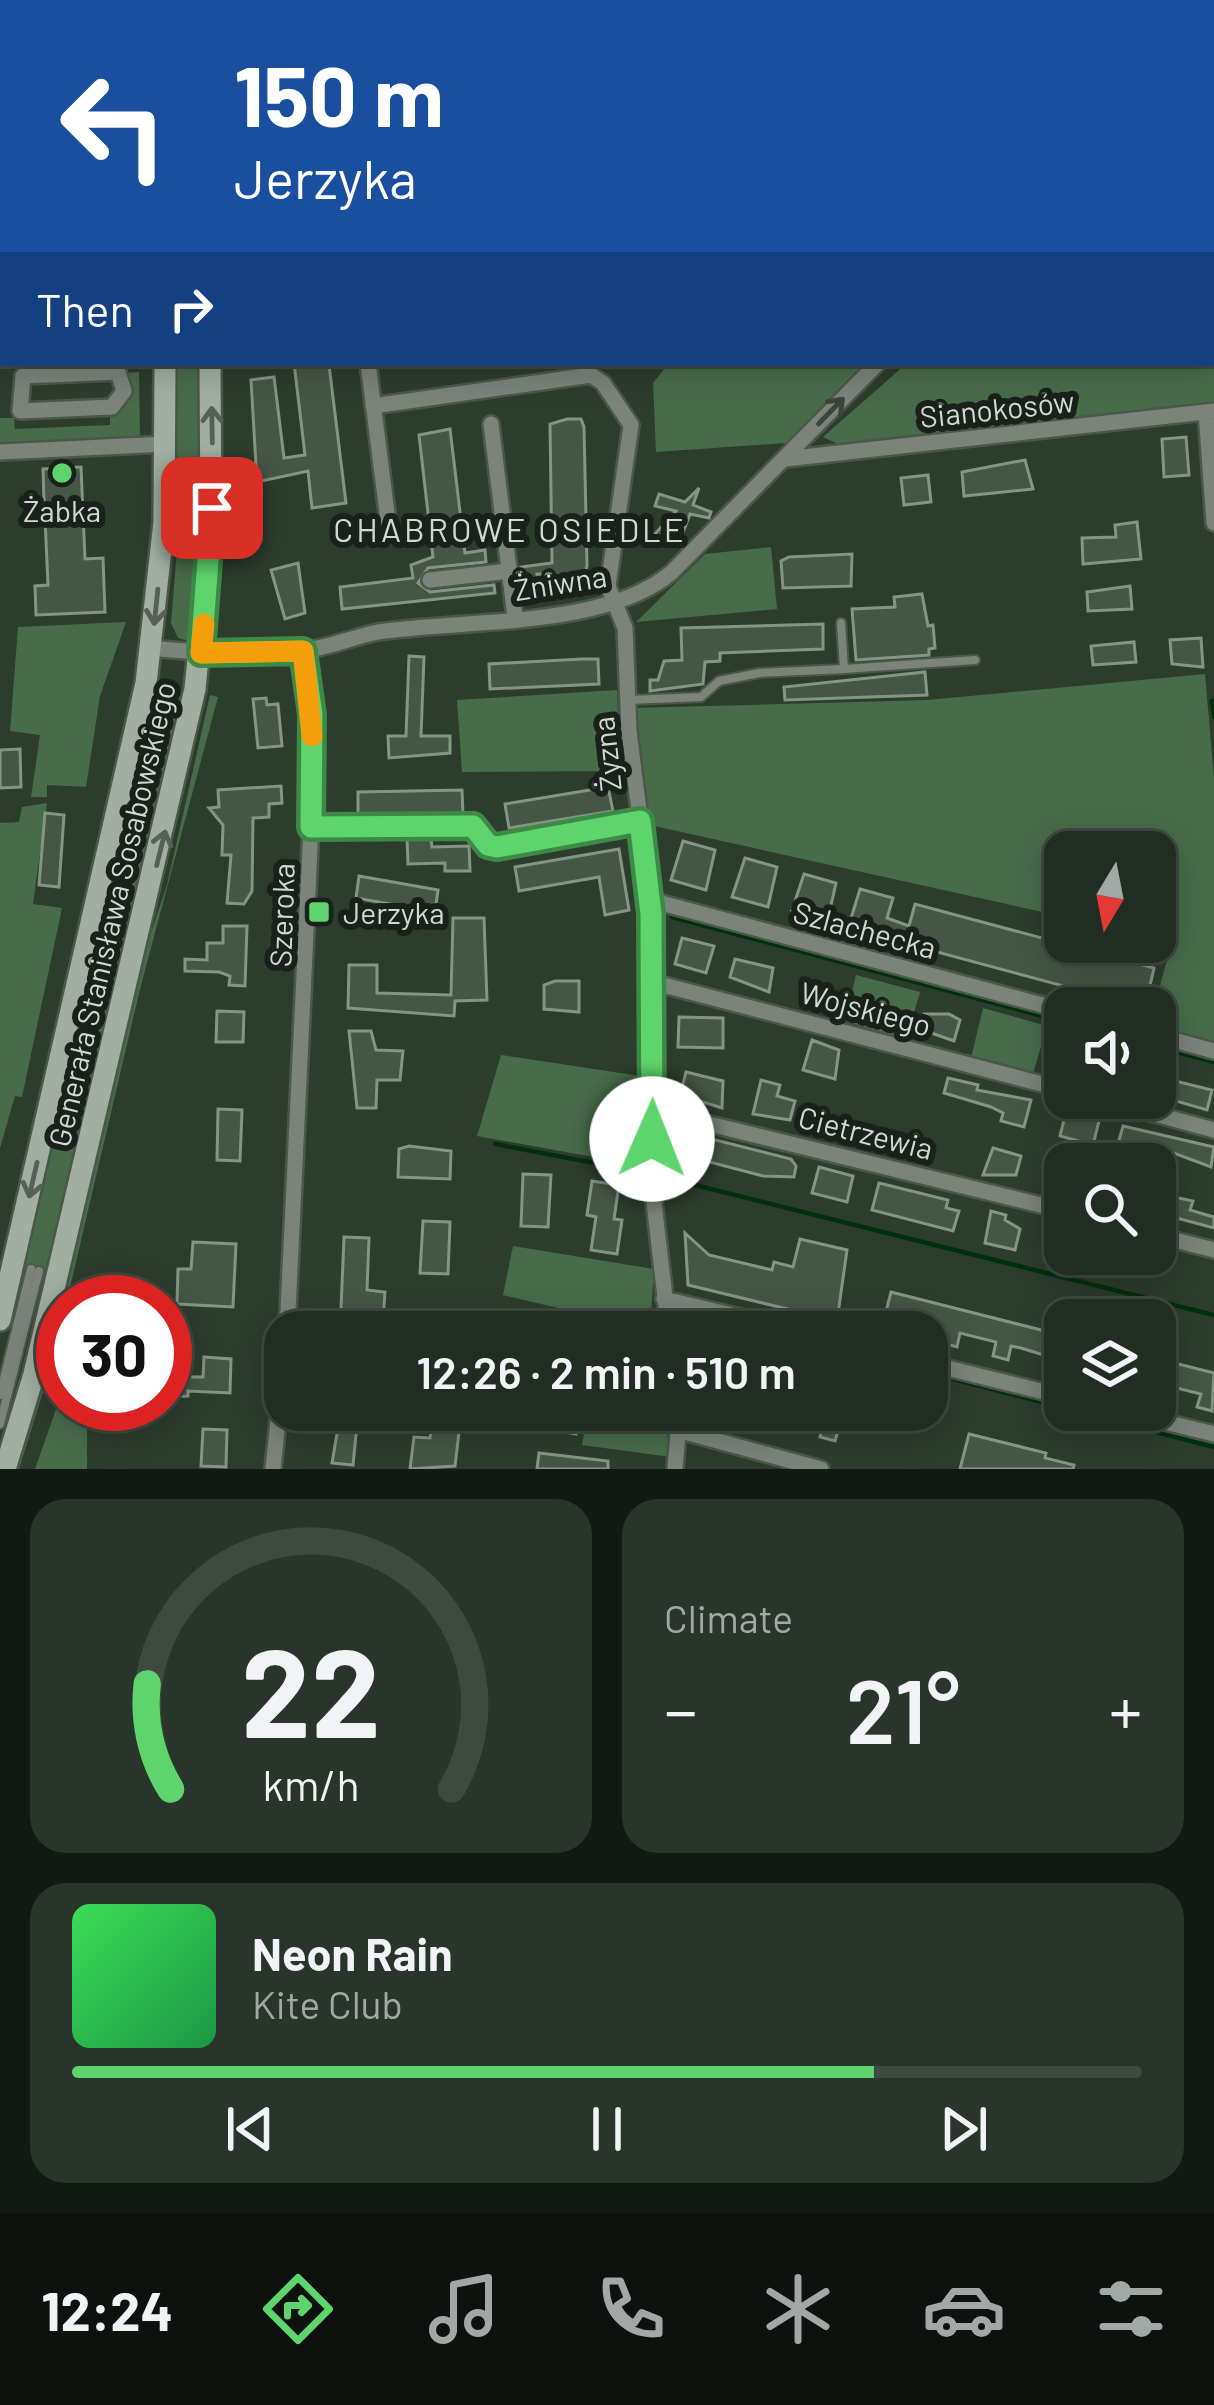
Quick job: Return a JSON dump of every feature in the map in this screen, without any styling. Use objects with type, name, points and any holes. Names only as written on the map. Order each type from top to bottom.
[{"type":"main road","name":"Generała Stanisława Sosabowskiego","points":[[5,1469],[36,1266],[151,648],[166,444],[165,366]]},
{"type":"main road","name":"Generała Stanisława Sosabowskiego","points":[[0,1320],[36,1266],[181,765],[201,653],[212,529],[211,366]]},
{"type":"street","points":[[368,366],[388,521]]},
{"type":"street","name":"Żniwna","points":[[303,651],[377,632],[615,602],[671,573],[875,366]]},
{"type":"street","points":[[117,368],[124,394],[112,406],[20,411],[23,376],[117,368]]},
{"type":"street","name":"Żyzna","points":[[373,406],[583,375],[597,378],[632,434],[608,579],[626,628],[627,700],[650,900],[653,1202],[666,1311]]},
{"type":"street","points":[[1210,411],[1214,523]]},
{"type":"street","name":"Sianokosów","points":[[785,458],[1210,411]]},
{"type":"street","points":[[491,424],[515,617]]},
{"type":"street","points":[[0,452],[166,444]]},
{"type":"street","points":[[430,580],[509,571]]},
{"type":"street","points":[[151,648],[201,653],[303,651]]},
{"type":"street","name":"Szeroka","points":[[288,1311],[311,827],[312,715],[303,651]]},
{"type":"street","points":[[311,827],[473,826],[488,845],[497,847],[640,821]]},
{"type":"street","name":"Szlachecka","points":[[650,900],[1044,1005]]},
{"type":"street","name":"Wojskiego","points":[[652,982],[1044,1085]]},
{"type":"street","points":[[1176,1041],[1214,1051]]},
{"type":"street","name":"Cietrzewia","points":[[652,1110],[1044,1206]]},
{"type":"street","points":[[1173,1119],[1214,1130]]},
{"type":"street","points":[[1176,1240],[1214,1250]]},
{"type":"street","points":[[664,1300],[712,1311]]},
{"type":"street","points":[[948,1368],[1044,1392]]},
{"type":"street","points":[[1176,1425],[1214,1434]]},
{"type":"street","points":[[273,1469],[277,1431]]},
{"type":"street","points":[[675,1469],[681,1431],[820,1469]]},
{"type":"lane","points":[[841,623],[844,669]]},
{"type":"lane","points":[[627,700],[701,697],[719,681],[746,675],[975,660]]},
{"type":"lane","points":[[16,1350],[36,1266]]},
{"type":"lane","points":[[0,1424],[36,1266]]},
{"type":"lane","points":[[0,1395],[36,1266]]},
{"type":"green space","points":[[173,366],[203,366],[202,554],[193,642],[178,638],[171,623],[180,512]]},
{"type":"green space","points":[[667,366],[862,366],[786,443],[656,452],[653,383]]},
{"type":"green space","points":[[904,366],[1214,366],[1214,405],[842,446],[823,437]]},
{"type":"green space","points":[[139,372],[140,439],[0,445],[0,418],[14,418],[15,429],[110,425],[110,413],[131,398],[126,373]]},
{"type":"green space","points":[[771,547],[777,609],[636,622],[705,554]]},
{"type":"green space","points":[[126,622],[100,696],[86,787],[47,785],[47,797],[31,797],[40,735],[10,731],[18,627]]},
{"type":"green space","points":[[1205,674],[1214,778],[1214,1043],[1176,1033],[1176,987],[1160,987],[1166,963],[1176,963],[1176,831],[1044,831],[1044,912],[645,824],[634,708],[927,700]]},
{"type":"green space","points":[[617,690],[620,771],[462,772],[457,700]]},
{"type":"green space","points":[[210,695],[218,697],[140,989],[73,1275],[61,1275],[139,968],[167,885]]},
{"type":"green space","points":[[187,696],[51,1270],[42,1275],[42,1271],[29,1268],[24,1278],[21,1264],[151,697]]},
{"type":"green space","points":[[47,803],[33,904],[62,908],[22,1097],[15,1096],[0,1148],[0,823],[19,822],[22,807]]},
{"type":"green space","points":[[856,975],[920,992],[906,1040],[845,1021]]},
{"type":"green space","points":[[983,1008],[1044,1025],[1033,1074],[971,1058]]},
{"type":"green space","points":[[501,1055],[647,1077],[648,1167],[477,1136]]},
{"type":"green space","points":[[513,1246],[654,1269],[651,1311],[571,1311],[503,1295]]},
{"type":"green space","points":[[36,1371],[36,1414],[19,1469],[11,1469]]},
{"type":"green space","points":[[48,1431],[87,1431],[87,1469],[35,1469]]},
{"type":"green space","points":[[584,1431],[667,1431],[671,1457],[582,1445]]},
{"type":"building","points":[[294,366],[329,366],[346,503],[312,508],[308,471],[257,482],[251,380],[274,377],[284,458],[305,455]]},
{"type":"building","points":[[581,419],[584,427],[587,566],[584,575],[537,574],[538,583],[523,585],[521,567],[552,563],[550,424]]},
{"type":"building","points":[[450,429],[465,553],[485,550],[486,562],[428,568],[418,583],[430,592],[494,585],[495,593],[342,609],[340,587],[413,578],[411,565],[433,557],[419,435]]},
{"type":"building","points":[[1186,437],[1189,475],[1164,477],[1162,439]]},
{"type":"building","points":[[1025,460],[1033,489],[964,496],[962,472]]},
{"type":"building","points":[[81,467],[85,559],[103,558],[105,612],[36,615],[35,586],[48,585],[45,519],[39,520],[38,502],[44,502],[43,469]]},
{"type":"building","points":[[928,475],[931,502],[904,505],[901,478]]},
{"type":"building","points":[[699,488],[693,505],[711,512],[709,518],[690,514],[684,530],[670,544],[662,543],[654,535],[676,511],[655,506],[659,494],[685,502]]},
{"type":"building","points":[[1137,522],[1141,559],[1083,564],[1082,538],[1116,537],[1115,525]]},
{"type":"building","points":[[852,554],[851,586],[783,588],[781,561],[789,557]]},
{"type":"building","points":[[298,563],[305,613],[285,619],[271,570]]},
{"type":"building","points":[[1130,586],[1132,609],[1088,611],[1087,592]]},
{"type":"building","points":[[922,594],[928,626],[933,625],[935,648],[929,649],[929,655],[856,660],[852,609],[895,607],[894,597]]},
{"type":"building","points":[[823,624],[823,649],[720,653],[720,661],[705,662],[703,684],[650,691],[650,680],[658,680],[664,661],[682,660],[681,628]]},
{"type":"building","points":[[1201,638],[1203,667],[1172,664],[1170,640]]},
{"type":"building","points":[[1134,642],[1136,662],[1093,665],[1091,646]]},
{"type":"building","points":[[409,656],[424,657],[421,736],[450,736],[450,753],[389,758],[388,736],[406,736]]},
{"type":"building","points":[[598,659],[599,684],[490,689],[489,664]]},
{"type":"building","points":[[925,672],[927,695],[785,700],[784,687]]},
{"type":"building","points":[[266,698],[267,705],[278,704],[282,746],[258,748],[253,699]]},
{"type":"building","points":[[20,749],[21,787],[0,788],[0,750]]},
{"type":"building","points":[[281,786],[282,803],[269,804],[269,817],[253,818],[252,891],[244,904],[227,903],[231,855],[222,855],[223,825],[209,808],[219,807],[218,790]]},
{"type":"building","points":[[608,787],[613,811],[509,828],[505,804]]},
{"type":"building","points":[[462,790],[463,814],[358,815],[358,792]]},
{"type":"building","points":[[45,813],[64,815],[59,887],[39,885]]},
{"type":"building","points":[[407,839],[431,839],[432,847],[469,846],[470,871],[445,871],[445,863],[408,864]]},
{"type":"building","points":[[683,841],[715,850],[706,890],[671,880]]},
{"type":"building","points":[[619,849],[629,910],[605,915],[599,877],[519,891],[515,867]]},
{"type":"building","points":[[745,858],[777,867],[768,907],[732,897]]},
{"type":"building","points":[[804,874],[836,883],[827,923],[791,913]]},
{"type":"building","points":[[359,876],[438,890],[435,912],[356,898]]},
{"type":"building","points":[[860,889],[893,898],[887,918],[909,926],[915,904],[1044,939],[1044,963],[1135,963],[1154,968],[1150,987],[1067,987],[848,928]]},
{"type":"building","points":[[453,918],[484,918],[487,1000],[455,1001],[454,1016],[348,1008],[349,965],[377,965],[377,993],[451,995]]},
{"type":"building","points":[[223,926],[247,926],[245,986],[229,985],[230,976],[219,972],[185,971],[185,959],[207,960],[207,943],[223,943]]},
{"type":"building","points":[[682,938],[714,946],[706,973],[675,964]]},
{"type":"building","points":[[735,959],[773,968],[769,992],[730,977]]},
{"type":"building","points":[[579,981],[579,1012],[544,1009],[544,985]]},
{"type":"building","points":[[217,1011],[244,1012],[243,1042],[216,1042]]},
{"type":"building","points":[[924,1014],[949,1014],[960,1020],[954,1041],[920,1029]]},
{"type":"building","points":[[679,1017],[723,1018],[723,1048],[678,1047]]},
{"type":"building","points":[[349,1031],[371,1031],[376,1050],[403,1051],[400,1080],[377,1080],[376,1108],[357,1108]]},
{"type":"building","points":[[812,1040],[839,1050],[835,1079],[803,1070]]},
{"type":"building","points":[[686,1072],[723,1081],[722,1108],[680,1095]]},
{"type":"building","points":[[948,1078],[978,1085],[977,1090],[1031,1100],[1024,1127],[1001,1121],[1003,1113],[991,1107],[944,1093]]},
{"type":"building","points":[[761,1080],[780,1085],[777,1096],[795,1101],[790,1120],[753,1114]]},
{"type":"building","points":[[1176,1081],[1212,1090],[1207,1110],[1176,1101]]},
{"type":"building","points":[[218,1109],[242,1110],[240,1161],[217,1160]]},
{"type":"building","points":[[1064,1119],[1100,1119],[1094,1143],[1060,1136]]},
{"type":"building","points":[[1123,1126],[1214,1147],[1211,1167],[1176,1154],[1176,1143],[1118,1143]]},
{"type":"building","points":[[680,1131],[791,1159],[796,1166],[794,1177],[763,1176],[675,1153]]},
{"type":"building","points":[[993,1148],[1021,1156],[1016,1175],[983,1175]]},
{"type":"building","points":[[399,1149],[451,1151],[450,1179],[398,1177]]},
{"type":"building","points":[[819,1167],[853,1176],[847,1202],[812,1193]]},
{"type":"building","points":[[523,1174],[551,1175],[548,1227],[521,1226]]},
{"type":"building","points":[[592,1181],[619,1185],[614,1219],[622,1220],[617,1254],[591,1250],[596,1217],[587,1215]]},
{"type":"building","points":[[879,1183],[948,1200],[946,1208],[959,1211],[953,1231],[872,1210]]},
{"type":"building","points":[[1176,1197],[1193,1201],[1190,1210],[1214,1217],[1214,1228],[1176,1218]]},
{"type":"building","points":[[991,1211],[1006,1215],[1005,1220],[1020,1229],[1015,1250],[985,1243]]},
{"type":"building","points":[[423,1221],[450,1222],[448,1274],[420,1273]]},
{"type":"building","points":[[685,1233],[709,1255],[772,1270],[774,1262],[793,1267],[800,1239],[847,1250],[838,1311],[796,1311],[688,1285]]},
{"type":"building","points":[[344,1237],[369,1238],[367,1290],[385,1292],[384,1311],[341,1311]]},
{"type":"building","points":[[193,1242],[236,1244],[233,1307],[192,1305],[192,1275],[178,1275],[178,1269],[191,1269]]},
{"type":"building","points":[[891,1292],[1044,1331],[1044,1355],[1011,1346],[1008,1360],[993,1356],[996,1342],[960,1333],[957,1347],[948,1345],[948,1311],[886,1311]]},
{"type":"building","points":[[204,1357],[231,1359],[230,1393],[192,1391],[192,1377],[203,1377]]},
{"type":"building","points":[[1176,1363],[1214,1373],[1212,1411],[1197,1407],[1201,1394],[1176,1388]]},
{"type":"building","points":[[203,1429],[227,1430],[226,1467],[201,1466]]},
{"type":"building","points":[[337,1431],[356,1431],[353,1465],[332,1463]]},
{"type":"building","points":[[431,1431],[459,1432],[455,1466],[410,1469],[414,1437],[430,1438]]},
{"type":"building","points":[[821,1431],[838,1431],[835,1441],[820,1437]]},
{"type":"building","points":[[969,1434],[1046,1453],[1045,1458],[1074,1465],[1073,1469],[960,1469]]},
{"type":"building","points":[[539,1453],[608,1461],[608,1469],[537,1469]]},
{"type":"waterway","points":[[1212,701],[1214,717]]},
{"type":"waterway","points":[[672,917],[1044,1016]]},
{"type":"waterway","points":[[1176,1052],[1214,1062]]},
{"type":"waterway","points":[[495,1144],[641,1172]]},
{"type":"waterway","points":[[683,1182],[1214,1315]]},
{"type":"waterway","points":[[948,1378],[1044,1403]]},
{"type":"waterway","points":[[1153,1431],[1214,1447]]},
{"type":"slow traffic","points":[[204,624],[201,653],[303,651],[312,736]]},
{"type":"place","name":"Żabka","points":[[62,473]]},
{"type":"place","name":"Jerzyka","points":[[319,912]]},
{"type":"district","name":"CHABROWE OSIEDLE","points":[[510,529]]},
{"type":"route","points":[[212,508],[201,653],[303,651],[312,715],[311,827],[464,825],[478,827],[488,845],[497,847],[640,821],[651,914],[652,1139]]}]
